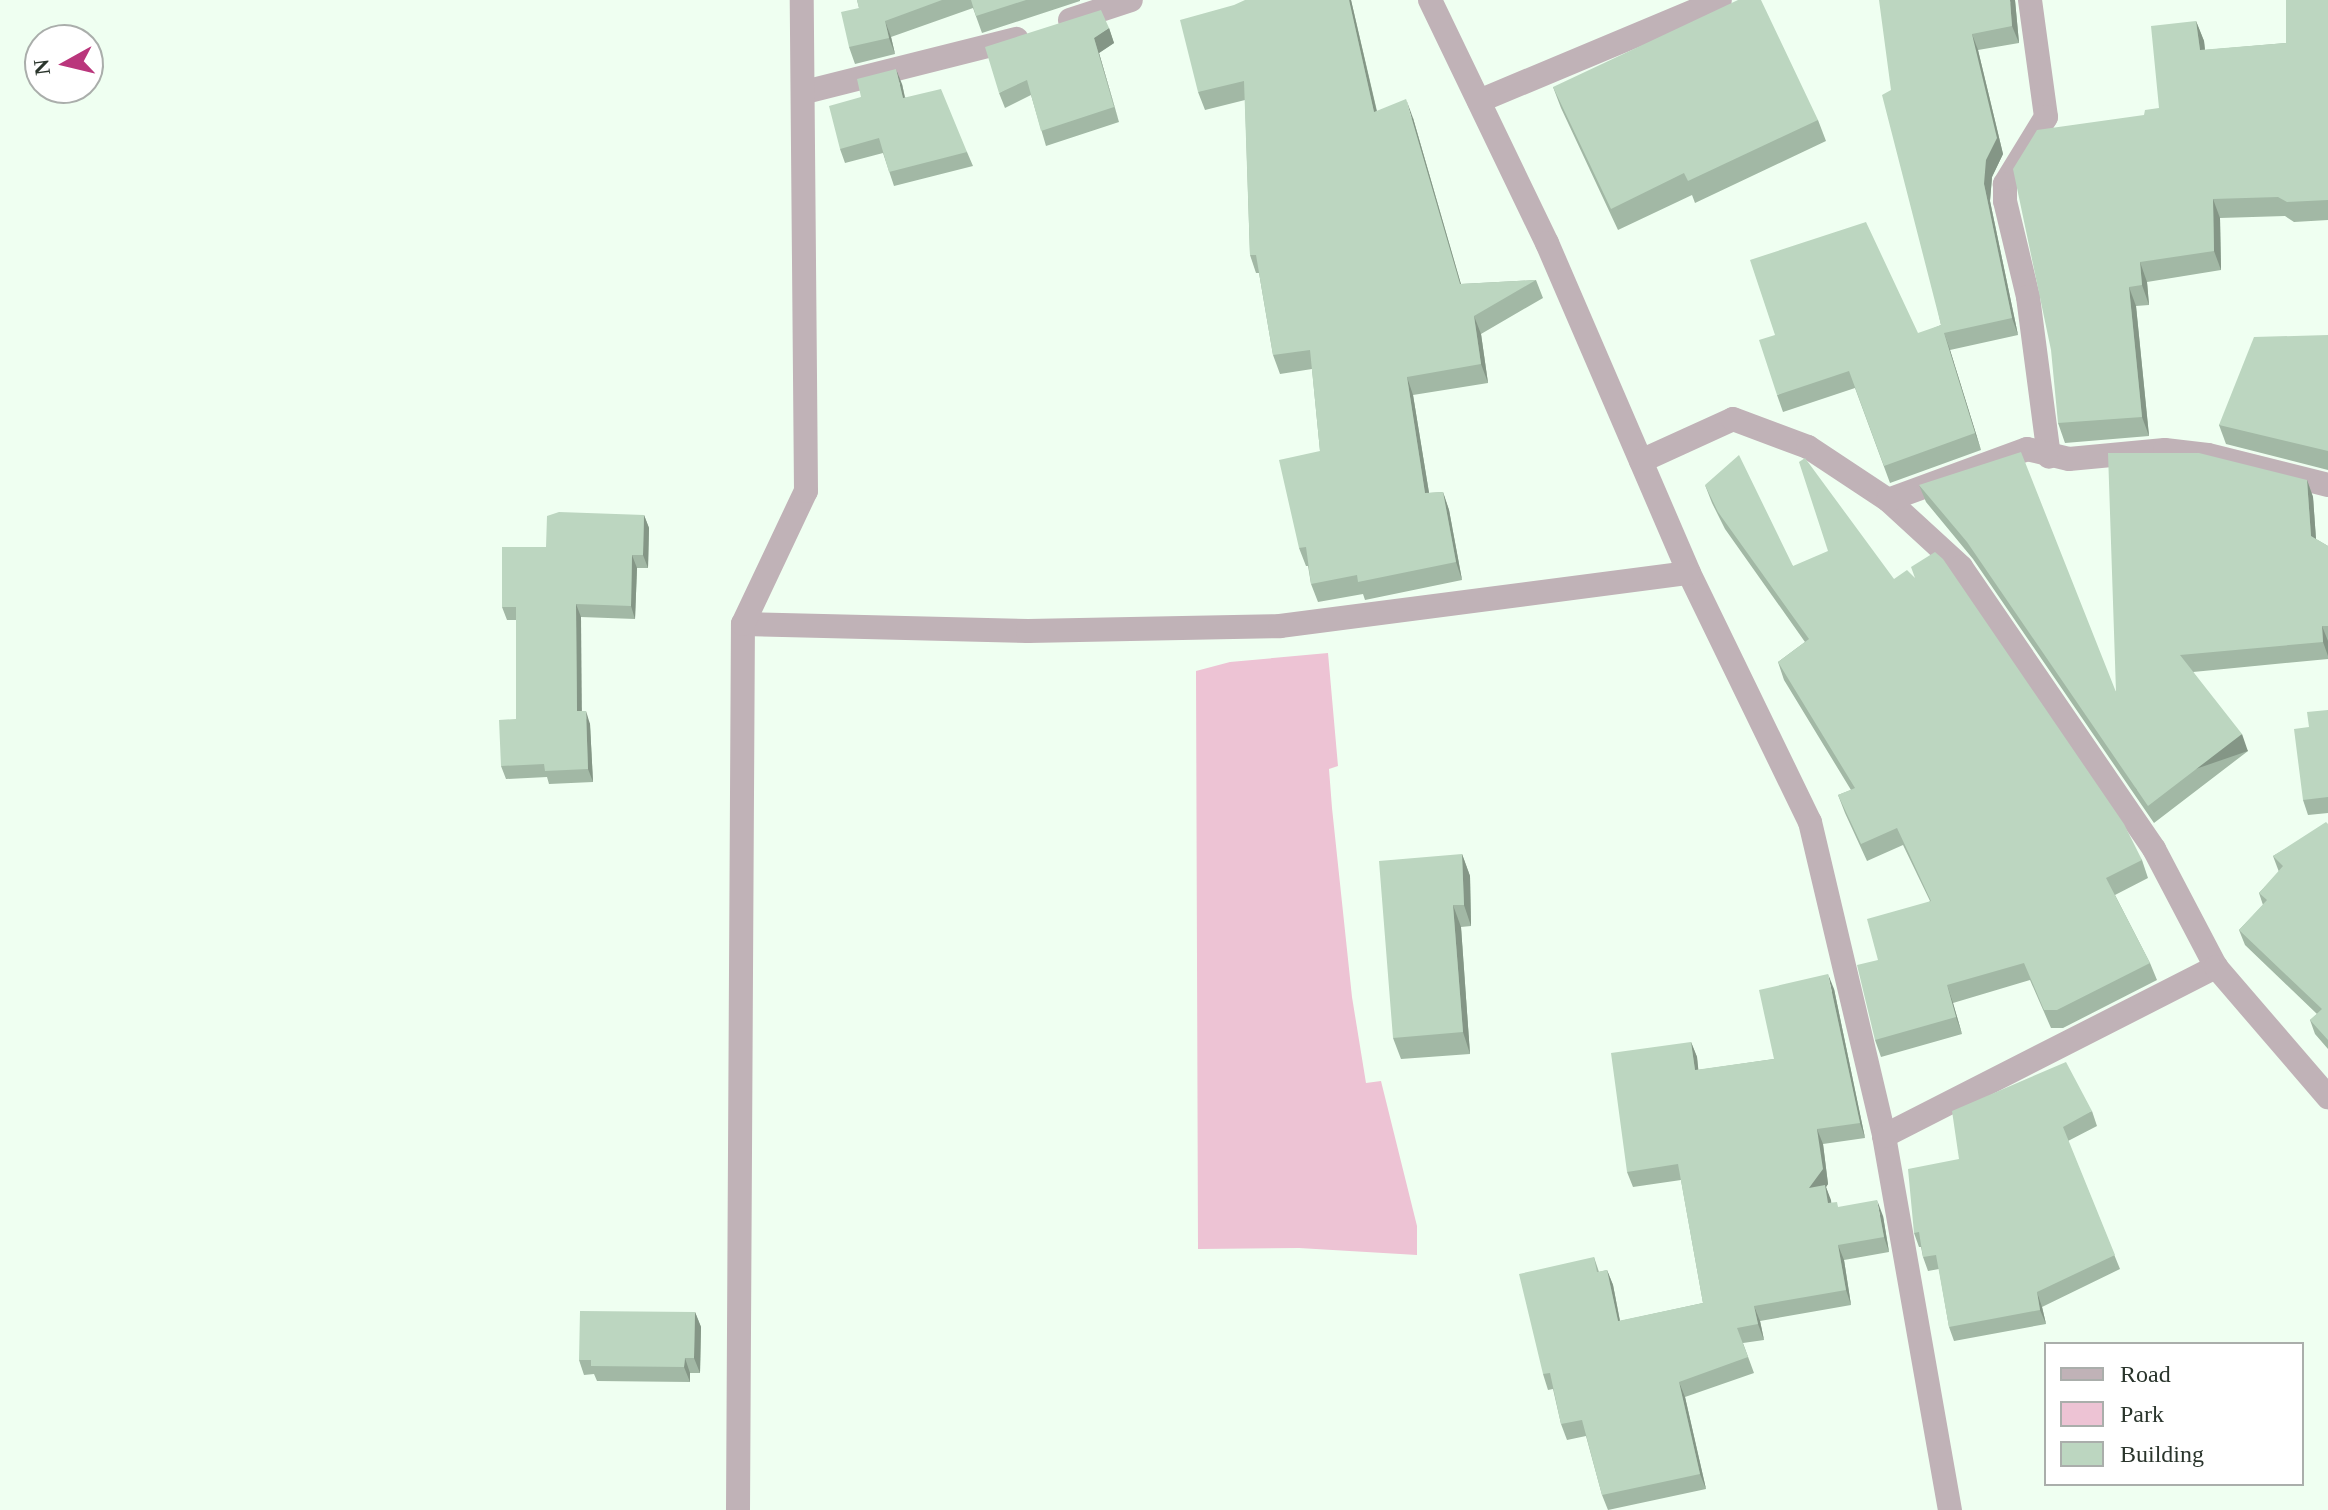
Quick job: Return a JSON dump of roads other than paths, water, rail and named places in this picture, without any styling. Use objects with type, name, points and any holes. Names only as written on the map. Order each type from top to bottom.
[{"type":"street","points":[[738,1510],[743,624],[806,491],[802,0]]},
{"type":"street","points":[[805,92],[1004,43],[1131,0]]},
{"type":"street","points":[[1430,0],[1479,101],[1689,573],[1810,822],[1884,1136],[1950,1510]]},
{"type":"street","points":[[1479,101],[1720,0]]},
{"type":"street","points":[[2030,0],[2046,117],[2005,184],[2005,201],[2028,297],[2049,457]]},
{"type":"street","points":[[1641,461],[1733,419],[1808,447],[1888,500],[1970,580],[2154,849],[2216,967],[2328,1097]]},
{"type":"street","points":[[1888,500],[2027,449],[2049,457],[2165,450],[2208,455],[2328,485]]},
{"type":"street","points":[[743,624],[1028,631],[1280,626],[1689,573]]},
{"type":"street","points":[[1884,1136],[2216,967]]}]
